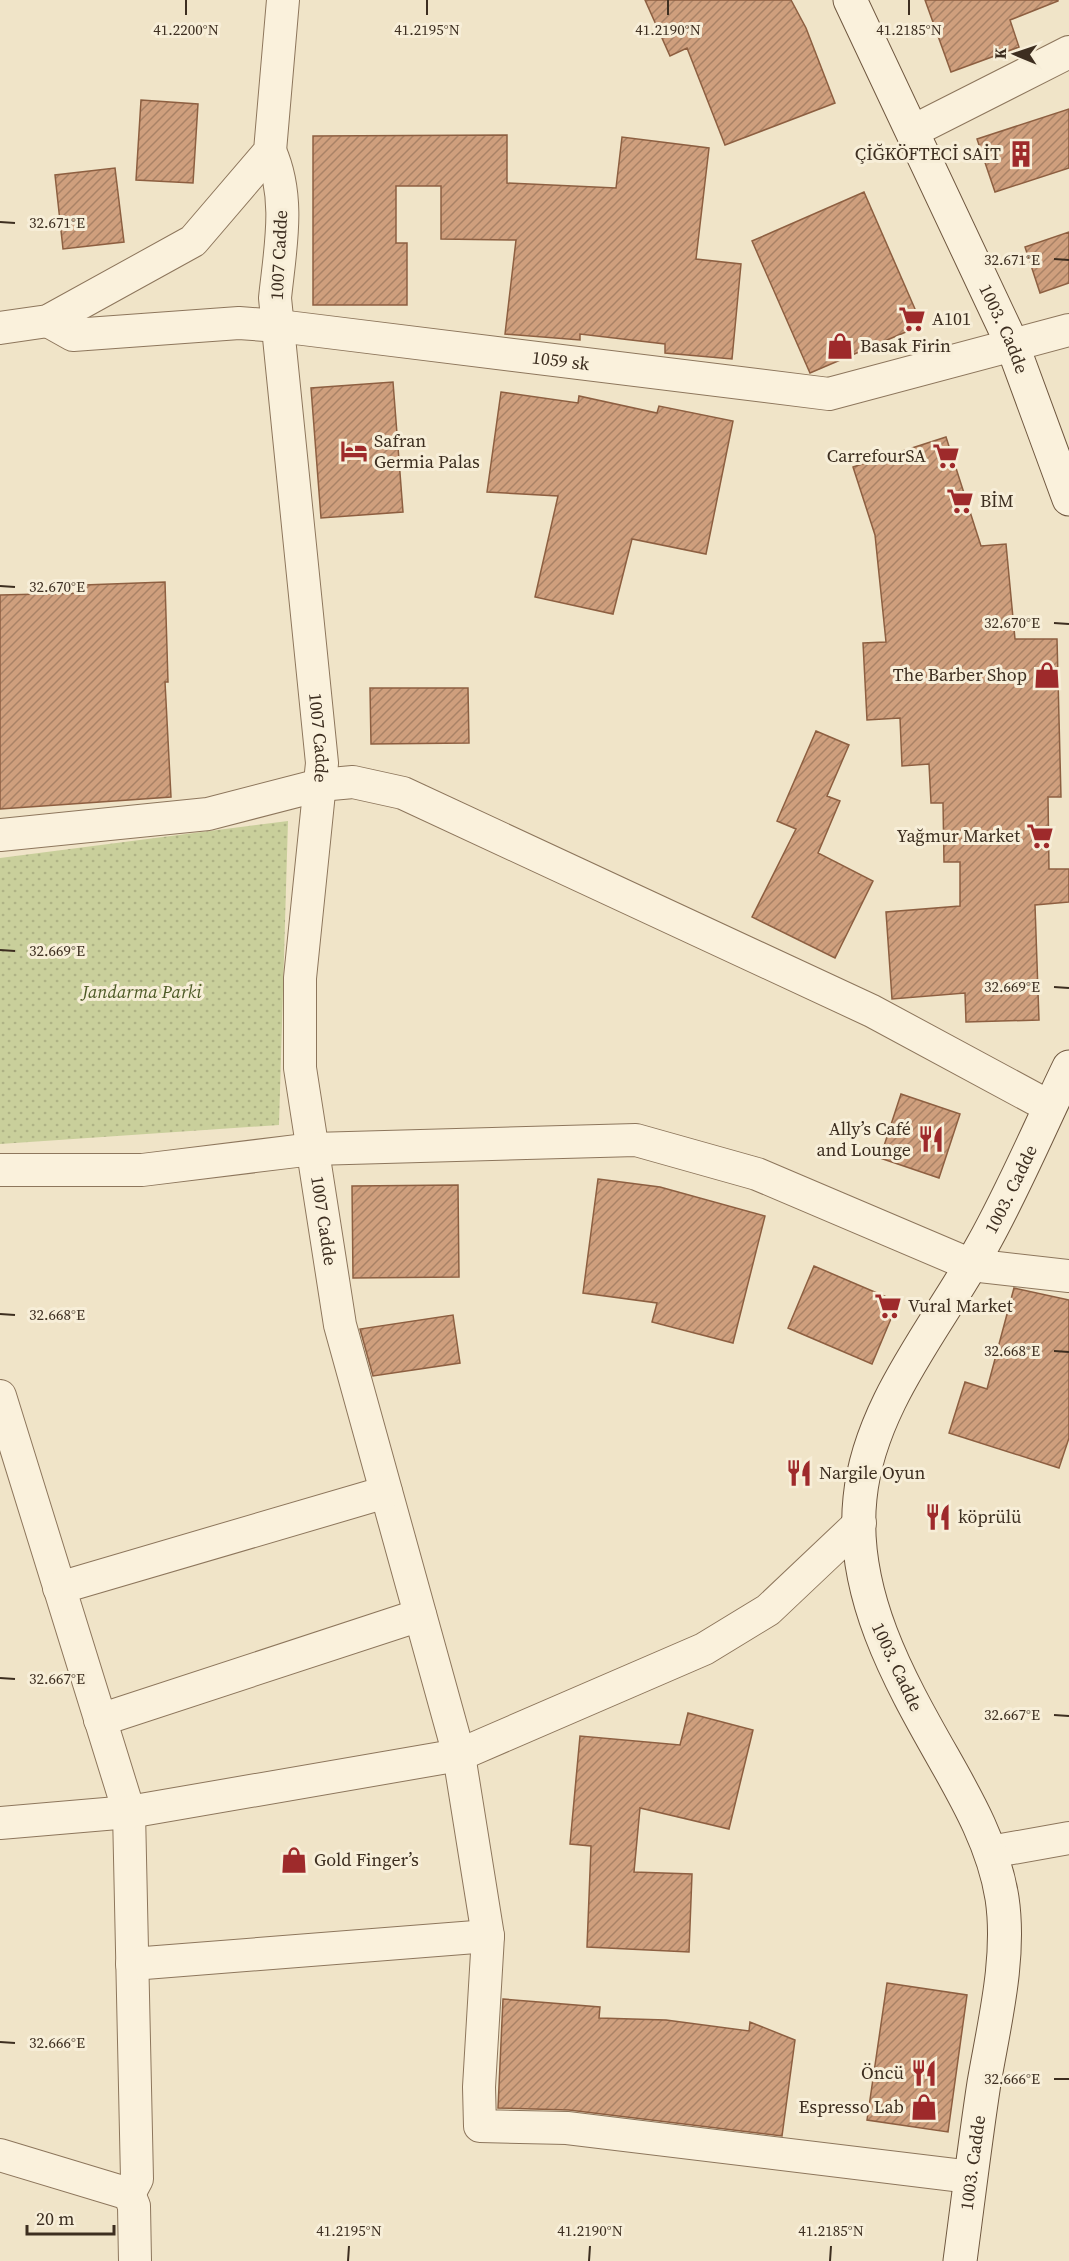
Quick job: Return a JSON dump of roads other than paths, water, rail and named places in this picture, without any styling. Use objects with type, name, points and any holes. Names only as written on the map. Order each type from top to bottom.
[{"type":"main road","name":"1003. Cadde","points":[[849,0],[1012,344],[1069,499]]},
{"type":"main road","name":"1003. Cadde","points":[[960,2261],[970,2177],[999,1996],[1004,1935],[1002,1898],[990,1852],[972,1810],[888,1654],[870,1605],[860,1545],[859,1500],[868,1452],[894,1394],[971,1265],[1069,1067]]},
{"type":"street","points":[[0,328],[48,321],[193,240],[270,152],[283,0]]},
{"type":"street","points":[[913,131],[1069,52]]},
{"type":"street","name":"1007 Cadde","points":[[270,152],[279,171],[284,224],[275,298],[322,763],[300,978],[300,1068],[340,1325],[459,1755],[488,1936],[479,2087],[480,2126],[567,2128],[970,2177]]},
{"type":"street","name":"1059 sk","points":[[48,321],[73,335],[238,323],[829,394],[1069,330]]},
{"type":"street","points":[[0,835],[208,814],[320,785],[353,782],[403,793],[872,1011],[1050,1107]]},
{"type":"street","points":[[0,1170],[141,1170],[313,1149],[636,1140],[757,1174],[971,1265],[1069,1276]]},
{"type":"street","points":[[0,1396],[129,1812],[137,2179],[129,2194]]},
{"type":"street","points":[[59,1588],[386,1492]]},
{"type":"street","points":[[0,1823],[129,1812],[459,1755],[704,1648],[768,1610],[860,1523]]},
{"type":"street","points":[[100,1720],[420,1615]]},
{"type":"street","points":[[990,1852],[1069,1838]]},
{"type":"street","points":[[132,1964],[488,1936]]},
{"type":"street","points":[[0,2156],[129,2194]]},
{"type":"street","points":[[129,2194],[134,2206],[135,2261]]},
{"type":"place","name":"ÇİĞKÖFTECİ SAİT","points":[[1021,154]]},
{"type":"place","name":"A101","points":[[912,319]]},
{"type":"place","name":"Basak Firin","points":[[840,346]]},
{"type":"place","name":"Safran Germia Palas","points":[[354,451]]},
{"type":"place","name":"CarrefourSA","points":[[946,456]]},
{"type":"place","name":"BİM","points":[[960,501]]},
{"type":"place","name":"The Barber Shop","points":[[1047,675]]},
{"type":"place","name":"Yağmur Market","points":[[1040,836]]},
{"type":"place","name":"Ally’s Café and Lounge","points":[[931,1139]]},
{"type":"place","name":"Vural Market","points":[[888,1306]]},
{"type":"place","name":"Nargile Oyun","points":[[799,1473]]},
{"type":"place","name":"köprülü","points":[[938,1517]]},
{"type":"place","name":"Gold Finger’s","points":[[294,1860]]},
{"type":"place","name":"Öncü","points":[[924,2073]]},
{"type":"place","name":"Espresso Lab","points":[[924,2107]]},
{"type":"park label","name":"Jandarma Parki","points":[[142,992]]}]
